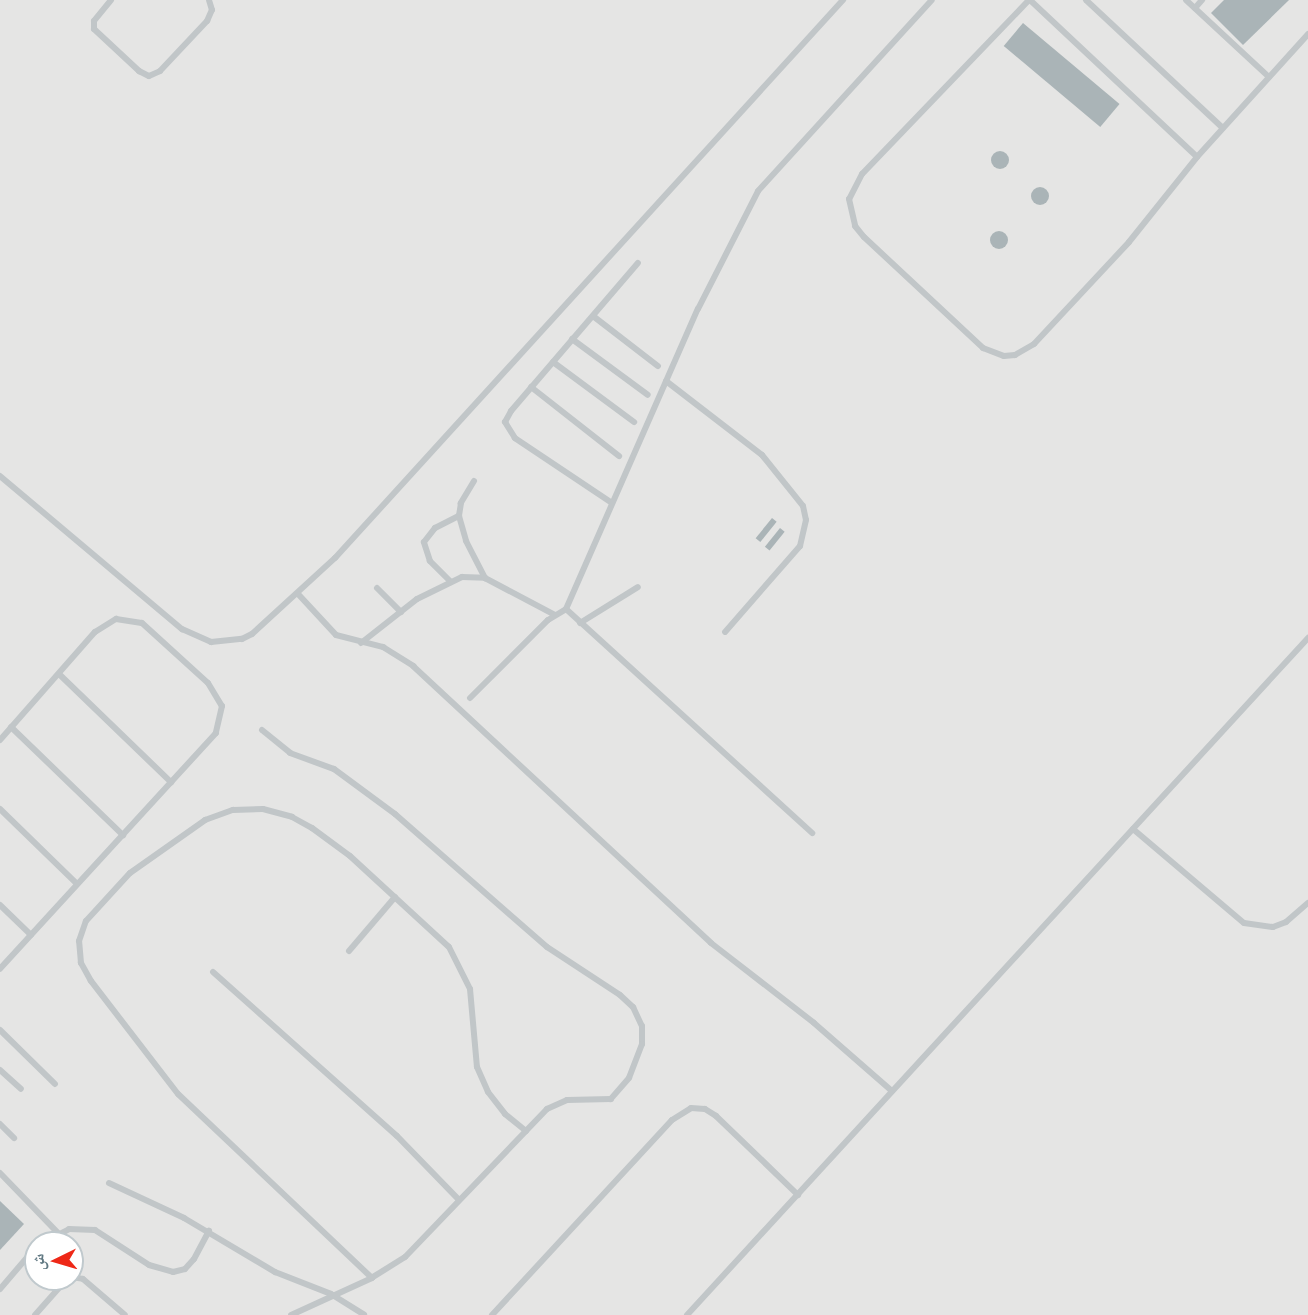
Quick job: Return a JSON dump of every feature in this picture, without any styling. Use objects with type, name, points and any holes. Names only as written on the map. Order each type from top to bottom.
[{"type":"lane","points":[[111,0],[94,21],[94,29],[139,71],[149,76],[160,71],[207,21],[212,10],[209,0]]},
{"type":"lane","points":[[0,476],[156,610],[195,637],[211,642],[242,639],[299,595],[843,0]]},
{"type":"lane","points":[[471,698],[555,615],[566,609],[666,381],[758,191],[932,0]]},
{"type":"lane","points":[[1197,157],[1029,0],[854,185],[850,213],[855,226],[880,253],[983,348],[993,354],[1015,355],[1034,344],[1121,251],[1197,157],[1308,34]]},
{"type":"lane","points":[[1086,0],[1223,128]]},
{"type":"lane","points":[[1186,0],[1269,77]]},
{"type":"lane","points":[[1195,8],[1202,0]]},
{"type":"lane","points":[[612,503],[510,434],[507,417],[638,263]]},
{"type":"lane","points":[[592,316],[658,366]]},
{"type":"lane","points":[[572,339],[648,394]]},
{"type":"lane","points":[[553,362],[634,422]]},
{"type":"lane","points":[[666,381],[762,455],[804,506],[806,520],[800,546],[725,632]]},
{"type":"lane","points":[[531,387],[619,456]]},
{"type":"lane","points":[[474,481],[461,503],[459,516],[466,541],[485,578]]},
{"type":"lane","points":[[451,582],[430,561],[423,542],[435,528],[459,516]]},
{"type":"lane","points":[[361,644],[401,612],[462,577],[485,578],[555,615]]},
{"type":"lane","points":[[580,622],[638,587]]},
{"type":"lane","points":[[377,588],[401,612]]},
{"type":"lane","points":[[299,595],[336,635],[361,644],[394,651],[412,666],[711,943],[814,1023],[892,1091]]},
{"type":"lane","points":[[566,609],[812,833]]},
{"type":"lane","points":[[0,740],[104,624],[128,618],[141,623],[208,683],[222,706],[222,720],[216,733],[0,969]]},
{"type":"lane","points":[[687,1315],[1308,638]]},
{"type":"lane","points":[[59,674],[171,782]]},
{"type":"lane","points":[[11,727],[123,835]]},
{"type":"lane","points":[[262,730],[282,748],[334,769],[381,803],[540,941],[633,1007],[642,1026],[642,1044],[621,1090],[611,1099],[599,1102],[567,1100],[555,1104],[458,1199],[416,1248],[372,1278],[331,1294],[291,1315]]},
{"type":"lane","points":[[0,809],[77,884]]},
{"type":"lane","points":[[372,1278],[166,1081],[91,981],[81,963],[80,941],[86,921],[97,906],[130,873],[205,820],[233,810],[263,809],[292,817],[350,856],[449,947],[462,967],[474,1013],[473,1040],[477,1067],[488,1092],[505,1114],[526,1131]]},
{"type":"lane","points":[[1133,829],[1244,923],[1273,927],[1286,922],[1308,903]]},
{"type":"lane","points":[[349,951],[396,897]]},
{"type":"lane","points":[[0,905],[31,934]]},
{"type":"lane","points":[[213,972],[397,1136],[458,1199]]},
{"type":"lane","points":[[0,1030],[55,1084]]},
{"type":"lane","points":[[0,1070],[21,1089]]},
{"type":"lane","points":[[492,1315],[672,1120],[691,1108],[705,1109],[716,1116],[798,1195]]},
{"type":"lane","points":[[0,1124],[14,1138]]},
{"type":"lane","points":[[0,1173],[56,1231]]},
{"type":"lane","points":[[109,1183],[209,1231],[293,1282],[331,1294],[364,1315]]},
{"type":"lane","points":[[66,1231],[82,1227],[94,1230],[149,1265],[173,1272],[185,1269],[194,1259],[209,1231]]},
{"type":"lane","points":[[0,1289],[24,1262]]},
{"type":"lane","points":[[84,1279],[125,1315]]},
{"type":"lane","points":[[35,1315],[56,1291]]},
{"type":"shaded area","points":[[0,0],[1308,0],[1308,1315],[0,1315]]},
{"type":"building","points":[[1224,0],[1289,0],[1243,45],[1211,13]]},
{"type":"building","points":[[1023,23],[1120,104],[1100,127],[1004,46]]},
{"type":"building","points":[[1000,151],[1006,154],[1009,160],[1006,166],[1000,169],[994,166],[991,160],[994,154]]},
{"type":"building","points":[[1040,187],[1046,190],[1049,196],[1046,202],[1040,205],[1034,202],[1031,196],[1034,190]]},
{"type":"building","points":[[999,231],[1005,234],[1008,240],[1005,246],[999,249],[993,246],[990,240],[993,234]]},
{"type":"building","points":[[772,518],[777,522],[760,542],[756,538]]},
{"type":"building","points":[[780,528],[785,532],[770,550],[765,547]]},
{"type":"building","points":[[0,1201],[24,1224],[0,1250]]}]
